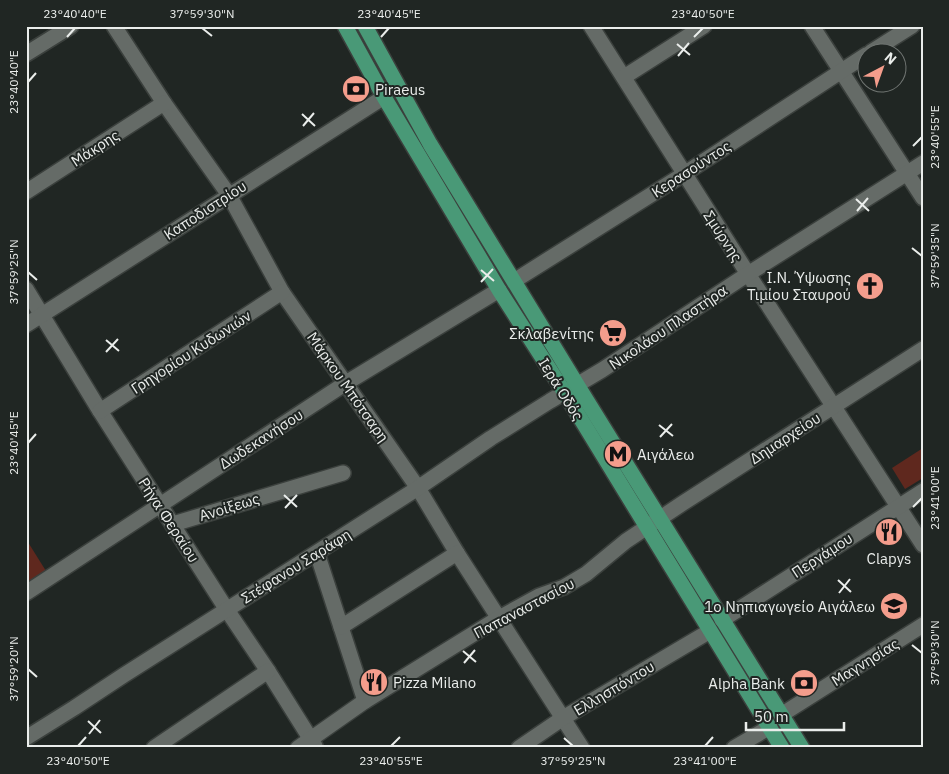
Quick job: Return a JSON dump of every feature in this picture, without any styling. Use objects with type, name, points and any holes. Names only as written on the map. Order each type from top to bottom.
[{"type":"main road","name":"Ιερά Οδός","points":[[345,26],[384,97],[499,290],[571,389]]},
{"type":"main road","name":"Ιερά Οδός","points":[[365,26],[430,144],[514,282],[571,389],[653,523],[710,631],[782,748]]},
{"type":"main road","name":"Ιερά Οδός","points":[[653,523],[722,620],[802,748]]},
{"type":"street","points":[[26,54],[71,26]]},
{"type":"street","name":"Μάρκου Μπότσαρη","points":[[114,26],[164,103],[229,194],[282,292],[418,488],[582,748]]},
{"type":"street","name":"Σμύρνης","points":[[591,26],[923,545]]},
{"type":"street","points":[[624,77],[704,26]]},
{"type":"street","points":[[812,26],[923,198]]},
{"type":"street","points":[[887,42],[912,26]]},
{"type":"street","name":"Κερασούντος","points":[[514,282],[856,61]]},
{"type":"street","name":"Καποδιστρίου","points":[[26,325],[384,97]]},
{"type":"street","name":"Μάκρης","points":[[26,192],[164,103]]},
{"type":"street","name":"Νικολάου Πλαστήρα","points":[[571,389],[923,162]]},
{"type":"street","name":"Ρήγα Φεραίου","points":[[26,289],[100,411],[314,743]]},
{"type":"street","name":"Δωδεκανήσου","points":[[26,593],[346,383],[499,290]]},
{"type":"street","name":"Γρηγορίου Κυδωνιών","points":[[100,411],[282,292]]},
{"type":"street","name":"Δημαρχείου","points":[[653,523],[923,349]]},
{"type":"street","name":"Στέφανου Σαράφη","points":[[26,738],[418,488],[491,438],[571,389]]},
{"type":"street","name":"Ανοίξεως","points":[[173,524],[343,473]]},
{"type":"street","name":"Περγάμου","points":[[722,620],[923,491]]},
{"type":"street","name":"Παπαναστασίου","points":[[298,748],[314,743],[365,702],[499,618],[539,596],[573,582],[604,560],[626,541],[653,523]]},
{"type":"street","points":[[341,627],[457,552]]},
{"type":"street","points":[[317,553],[365,702]]},
{"type":"street","name":"Μαγνησίας","points":[[781,715],[923,625]]},
{"type":"street","name":"Ελλησπόντου","points":[[519,748],[564,718],[710,631]]},
{"type":"street","points":[[154,748],[268,671]]},
{"type":"street","points":[[734,748],[770,727]]},
{"type":"shaded area","points":[[923,448],[923,478],[905,489],[892,468]]},
{"type":"shaded area","points":[[26,539],[46,571],[26,585]]},
{"type":"place","name":"Piraeus","points":[[356,89]]},
{"type":"place","name":"Ι.Ν. Ύψωσης Τιμίου Σταυρού","points":[[870,286]]},
{"type":"place","name":"Σκλαβενίτης","points":[[613,333]]},
{"type":"place","name":"Αιγάλεω","points":[[618,454]]},
{"type":"place","name":"Clapys","points":[[889,532]]},
{"type":"place","name":"1ο Νηπιαγωγείο Αιγάλεω","points":[[894,606]]},
{"type":"place","name":"Pizza Milano","points":[[374,682]]},
{"type":"place","name":"Alpha Bank","points":[[804,683]]}]
